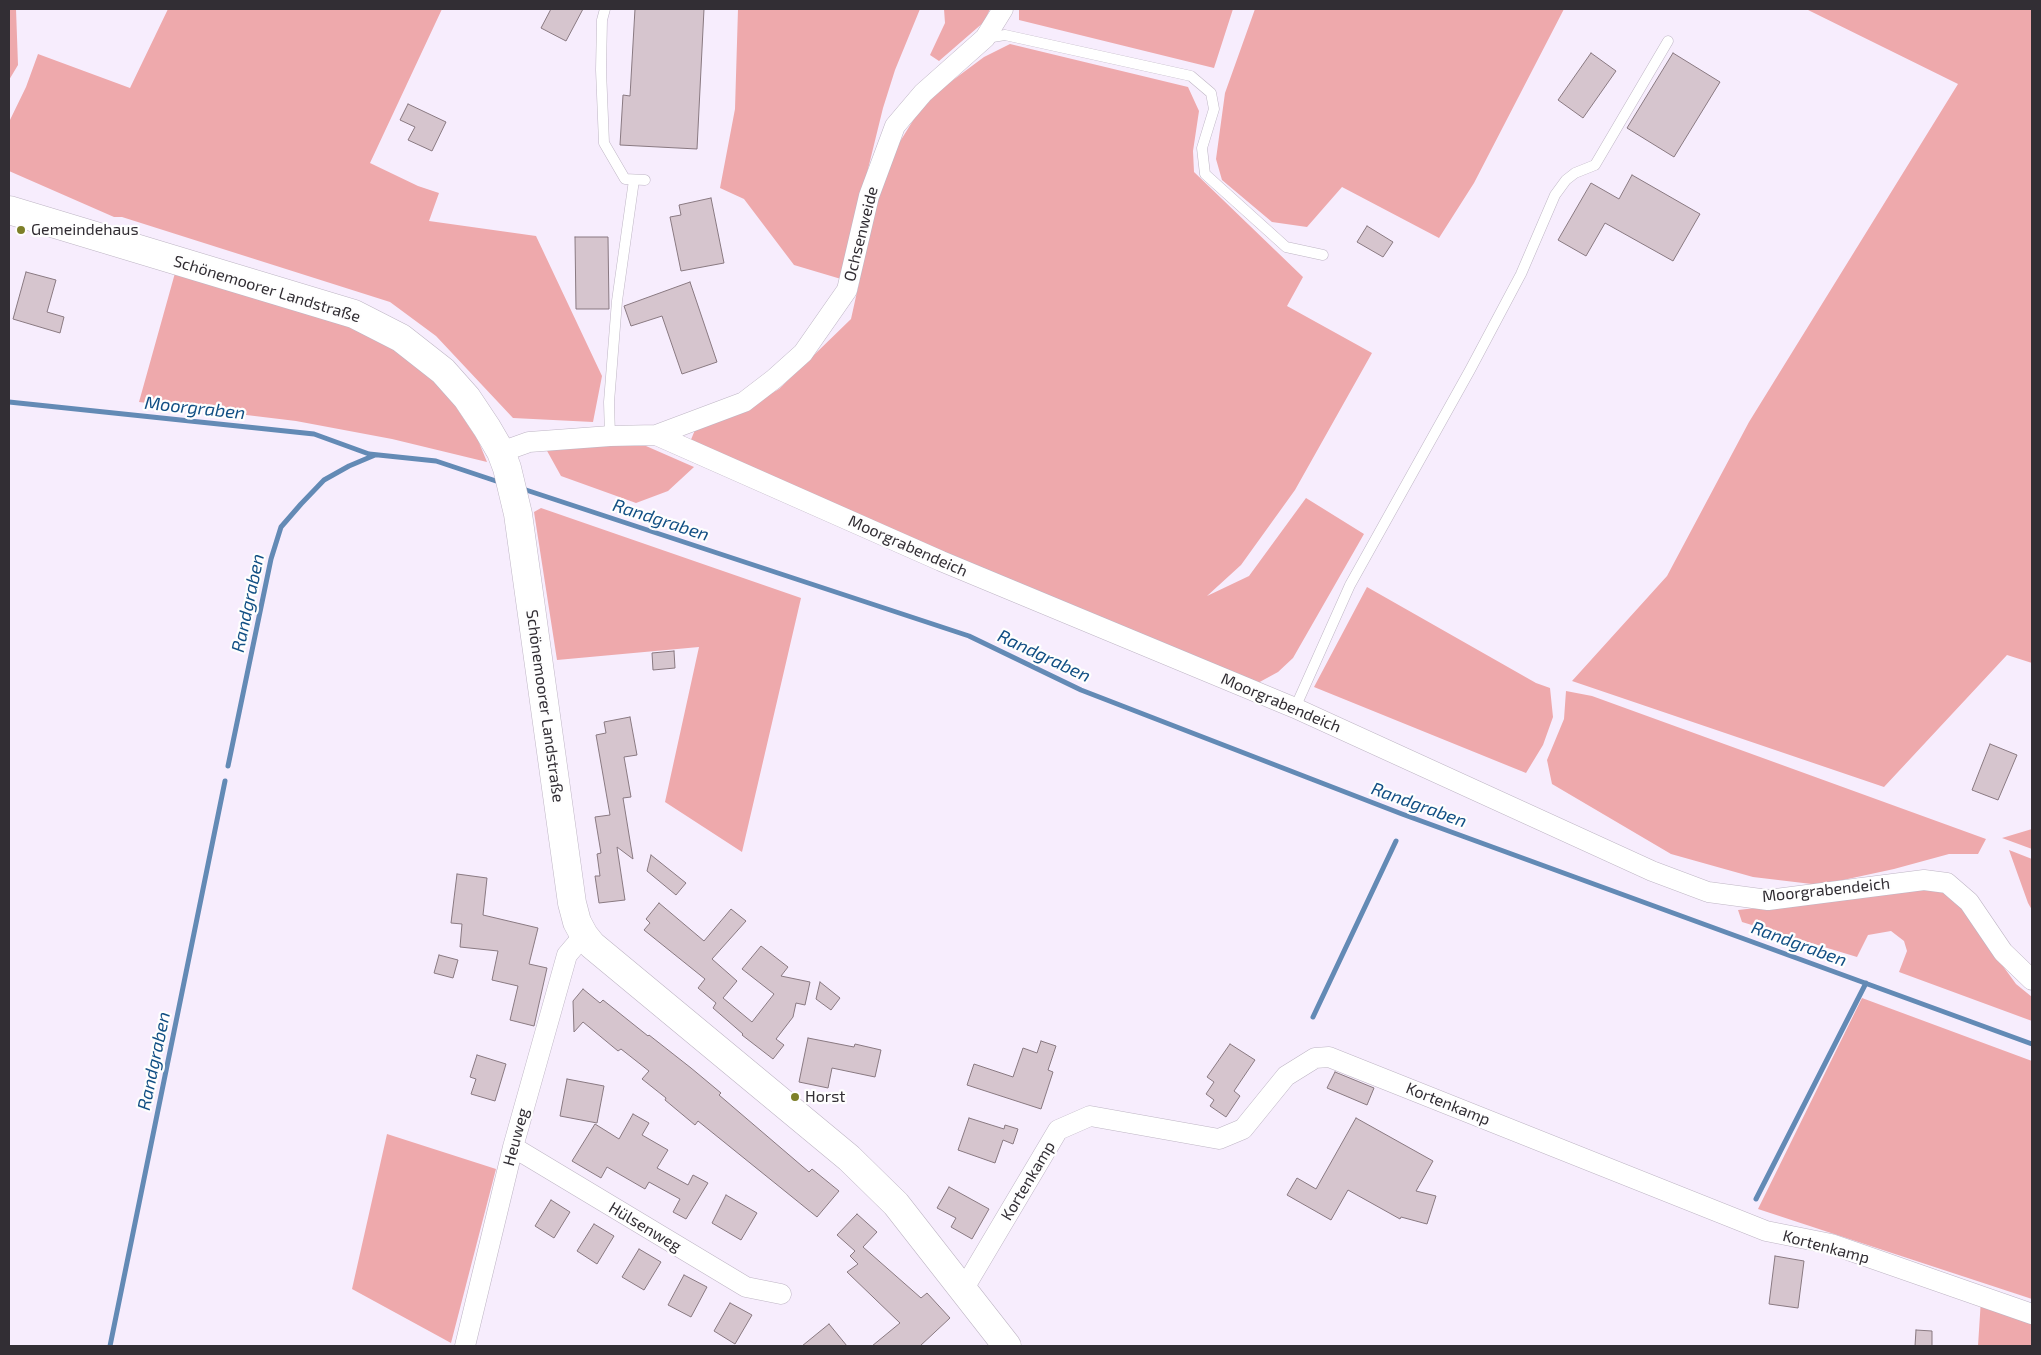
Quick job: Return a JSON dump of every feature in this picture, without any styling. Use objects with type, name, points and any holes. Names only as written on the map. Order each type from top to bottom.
[{"type":"street","name":"Ochsenweide","points":[[656,435],[744,402],[803,353],[847,290],[869,196],[895,126],[924,93],[985,38],[1003,9]]},
{"type":"street","name":"Schönemoorer Landstraße","points":[[9,210],[354,314],[401,338],[444,371],[472,406],[504,460],[518,514],[572,903],[577,922],[584,935],[592,945],[849,1158],[896,1204],[1007,1346]]},
{"type":"street","name":"Moorgrabendeich","points":[[504,460],[529,442],[610,436],[656,435],[941,561],[1295,708],[1652,871],[1708,892],[1768,900],[1924,880],[1947,883],[1968,902],[2003,952],[2032,980]]},
{"type":"street","name":"Heuweg","points":[[465,1346],[512,1147],[567,955],[584,935]]},
{"type":"street","name":"Kortenkamp","points":[[963,1290],[1058,1130],[1090,1116],[1218,1139],[1243,1129],[1286,1076],[1315,1058],[1329,1057],[1766,1231],[1831,1244],[2032,1314]]},
{"type":"street","name":"Hülsenweg","points":[[512,1147],[746,1287],[782,1294]]},
{"type":"lane","points":[[605,9],[602,20],[601,70],[604,143],[625,179],[645,180]]},
{"type":"lane","points":[[985,38],[1005,35],[1191,76],[1211,93],[1214,109],[1202,148],[1205,174],[1286,247],[1324,255]]},
{"type":"lane","points":[[1295,708],[1350,585],[1521,274],[1555,195],[1566,180],[1575,173],[1596,165],[1668,41]]},
{"type":"lane","points":[[610,436],[608,402],[617,301],[634,180]]},
{"type":"shaded area","points":[[9,9],[16,9],[18,65],[9,80]]},
{"type":"shaded area","points":[[168,9],[442,9],[370,163],[418,186],[439,193],[429,221],[536,236],[602,376],[593,422],[513,418],[436,336],[390,302],[122,217],[114,217],[9,171],[9,122],[26,87],[38,54],[130,88]]},
{"type":"shaded area","points":[[738,9],[920,9],[895,70],[883,108],[841,279],[794,265],[744,199],[720,188],[735,109]]},
{"type":"shaded area","points":[[944,9],[990,9],[984,22],[939,61],[930,55],[945,23]]},
{"type":"shaded area","points":[[1019,9],[1233,9],[1214,68],[1019,20]]},
{"type":"shaded area","points":[[1255,9],[1564,9],[1474,183],[1439,238],[1342,187],[1307,227],[1272,222],[1222,180],[1216,159],[1225,93]]},
{"type":"shaded area","points":[[1806,9],[2032,9],[2032,663],[2007,655],[1884,787],[1572,681],[1667,576],[1749,422],[1958,84]]},
{"type":"shaded area","points":[[1010,44],[1188,87],[1199,111],[1193,151],[1194,172],[1303,277],[1287,306],[1372,353],[1295,490],[1241,565],[1207,596],[1249,576],[1306,498],[1364,534],[1293,658],[1278,672],[1256,684],[1220,673],[690,442],[695,430],[731,417],[779,389],[851,319],[880,188],[896,148],[917,114],[941,89],[984,57]]},
{"type":"shaded area","points":[[175,273],[353,319],[434,374],[478,440],[487,462],[392,439],[296,421],[139,402]]},
{"type":"shaded area","points":[[584,446],[646,446],[694,467],[668,491],[636,503],[561,476],[546,449]]},
{"type":"shaded area","points":[[541,508],[801,598],[742,852],[665,802],[699,647],[557,660],[534,512]]},
{"type":"shaded area","points":[[1367,587],[1536,683],[1550,688],[1553,717],[1543,745],[1526,773],[1314,687]]},
{"type":"shaded area","points":[[1566,691],[1592,696],[1986,839],[1978,854],[1949,854],[1894,869],[1820,885],[1753,877],[1671,854],[1552,784],[1547,760],[1564,719]]},
{"type":"shaded area","points":[[2032,829],[2032,849],[2002,838]]},
{"type":"shaded area","points":[[2009,850],[2032,859],[2032,910],[2028,903]]},
{"type":"shaded area","points":[[1926,889],[1942,891],[1958,904],[2016,984],[2032,997],[2032,1021],[1899,972],[1907,951],[1904,941],[1891,931],[1868,935],[1857,957],[1742,922],[1738,910]]},
{"type":"shaded area","points":[[1862,998],[2032,1061],[2032,1299],[1758,1209]]},
{"type":"shaded area","points":[[387,1134],[496,1169],[451,1343],[352,1289]]},
{"type":"shaded area","points":[[1981,1299],[2032,1324],[2032,1346],[1978,1346]]},
{"type":"building","points":[[551,9],[583,9],[566,41],[541,28]]},
{"type":"building","points":[[635,9],[704,9],[697,149],[620,145],[623,95],[630,96]]},
{"type":"building","points":[[1591,53],[1616,71],[1583,118],[1558,100]]},
{"type":"building","points":[[1673,53],[1720,82],[1674,157],[1627,128]]},
{"type":"building","points":[[408,104],[446,122],[432,151],[408,140],[415,127],[400,120]]},
{"type":"building","points":[[1632,175],[1700,214],[1673,261],[1605,223],[1586,256],[1558,240],[1591,183],[1619,199]]},
{"type":"building","points":[[711,198],[724,263],[681,271],[670,217],[681,215],[679,205]]},
{"type":"building","points":[[1367,226],[1393,242],[1383,257],[1357,242]]},
{"type":"building","points":[[575,237],[608,237],[609,309],[576,309]]},
{"type":"building","points":[[26,272],[56,280],[47,312],[64,317],[60,333],[13,319]]},
{"type":"building","points":[[690,282],[717,362],[682,374],[662,316],[631,326],[624,306]]},
{"type":"building","points":[[674,651],[675,668],[653,670],[652,653]]},
{"type":"building","points":[[630,717],[637,755],[624,757],[631,797],[623,798],[633,859],[617,847],[625,900],[599,903],[595,876],[600,876],[597,854],[601,853],[595,817],[610,815],[596,735],[606,733],[604,722]]},
{"type":"building","points":[[1990,744],[2017,755],[1998,800],[1972,790]]},
{"type":"building","points":[[651,855],[686,883],[676,895],[647,871]]},
{"type":"building","points":[[457,874],[487,878],[483,915],[538,928],[529,964],[547,968],[534,1026],[510,1020],[518,986],[492,980],[498,951],[460,947],[462,924],[451,923]]},
{"type":"building","points":[[659,903],[704,941],[731,909],[746,921],[712,959],[737,981],[723,998],[752,1022],[774,994],[742,969],[761,946],[788,967],[781,976],[810,982],[805,1005],[796,1003],[793,1017],[776,1039],[784,1045],[773,1059],[742,1035],[713,1008],[716,1003],[698,988],[705,979],[644,930],[650,923],[646,919]]},
{"type":"building","points":[[439,955],[458,960],[453,978],[434,973]]},
{"type":"building","points":[[820,982],[840,998],[831,1010],[816,999]]},
{"type":"building","points":[[583,989],[600,1003],[603,1000],[691,1068],[721,1093],[719,1095],[809,1172],[812,1169],[839,1191],[817,1217],[698,1121],[695,1125],[665,1100],[666,1098],[642,1079],[649,1071],[621,1049],[618,1051],[583,1022],[574,1032],[573,1001]]},
{"type":"building","points":[[808,1038],[854,1047],[855,1044],[881,1050],[875,1077],[832,1068],[828,1088],[799,1082]]},
{"type":"building","points":[[1041,1041],[1056,1046],[1048,1070],[1053,1072],[1041,1109],[967,1085],[974,1064],[1013,1077],[1023,1048],[1037,1053]]},
{"type":"building","points":[[1230,1044],[1255,1060],[1234,1091],[1240,1096],[1226,1117],[1210,1106],[1214,1100],[1206,1094],[1214,1082],[1207,1077]]},
{"type":"building","points":[[477,1055],[506,1064],[495,1101],[471,1094],[476,1079],[470,1077]]},
{"type":"building","points":[[1335,1072],[1374,1088],[1367,1105],[1327,1088]]},
{"type":"building","points":[[567,1079],[604,1086],[597,1123],[560,1116]]},
{"type":"building","points":[[633,1114],[649,1123],[642,1135],[668,1150],[657,1168],[688,1185],[693,1175],[708,1183],[686,1219],[673,1212],[680,1199],[649,1182],[645,1189],[607,1167],[601,1178],[572,1161],[595,1124],[619,1139]]},
{"type":"building","points":[[969,1118],[1004,1129],[1005,1125],[1018,1129],[1013,1144],[1003,1140],[995,1163],[958,1150]]},
{"type":"building","points":[[1356,1118],[1433,1161],[1416,1191],[1436,1196],[1427,1224],[1401,1217],[1400,1219],[1348,1190],[1331,1220],[1287,1195],[1297,1178],[1316,1189]]},
{"type":"building","points":[[949,1187],[989,1209],[972,1239],[951,1227],[956,1218],[937,1208]]},
{"type":"building","points":[[726,1195],[757,1213],[741,1240],[712,1223]]},
{"type":"building","points":[[551,1200],[570,1212],[554,1238],[535,1226]]},
{"type":"building","points":[[857,1214],[877,1232],[863,1247],[921,1298],[927,1293],[950,1318],[920,1346],[872,1346],[900,1323],[847,1272],[858,1264],[850,1256],[855,1251],[837,1235]]},
{"type":"building","points":[[594,1224],[614,1236],[597,1264],[577,1251]]},
{"type":"building","points":[[639,1249],[661,1262],[644,1290],[622,1277]]},
{"type":"building","points":[[1775,1256],[1804,1261],[1798,1308],[1769,1304]]},
{"type":"building","points":[[684,1275],[707,1287],[691,1317],[668,1305]]},
{"type":"building","points":[[730,1303],[752,1315],[735,1344],[714,1331]]},
{"type":"building","points":[[829,1324],[847,1346],[802,1346]]},
{"type":"building","points":[[1916,1330],[1932,1331],[1932,1346],[1915,1346]]},
{"type":"waterway","name":"Moorgraben","points":[[9,402],[314,434],[369,454],[436,461],[502,483]]},
{"type":"waterway","name":"Randgraben","points":[[228,766],[271,559],[281,527],[324,480],[349,466],[375,455]]},
{"type":"waterway","name":"Randgraben","points":[[520,488],[969,636],[1081,690],[1402,814],[2032,1044]]},
{"type":"waterway","name":"Randgraben","points":[[110,1346],[225,781]]},
{"type":"waterway","points":[[1313,1017],[1396,841]]},
{"type":"waterway","points":[[1756,1199],[1866,983]]},
{"type":"place","name":"Gemeindehaus","points":[[21,230]]},
{"type":"place","name":"Horst","points":[[795,1097]]}]
